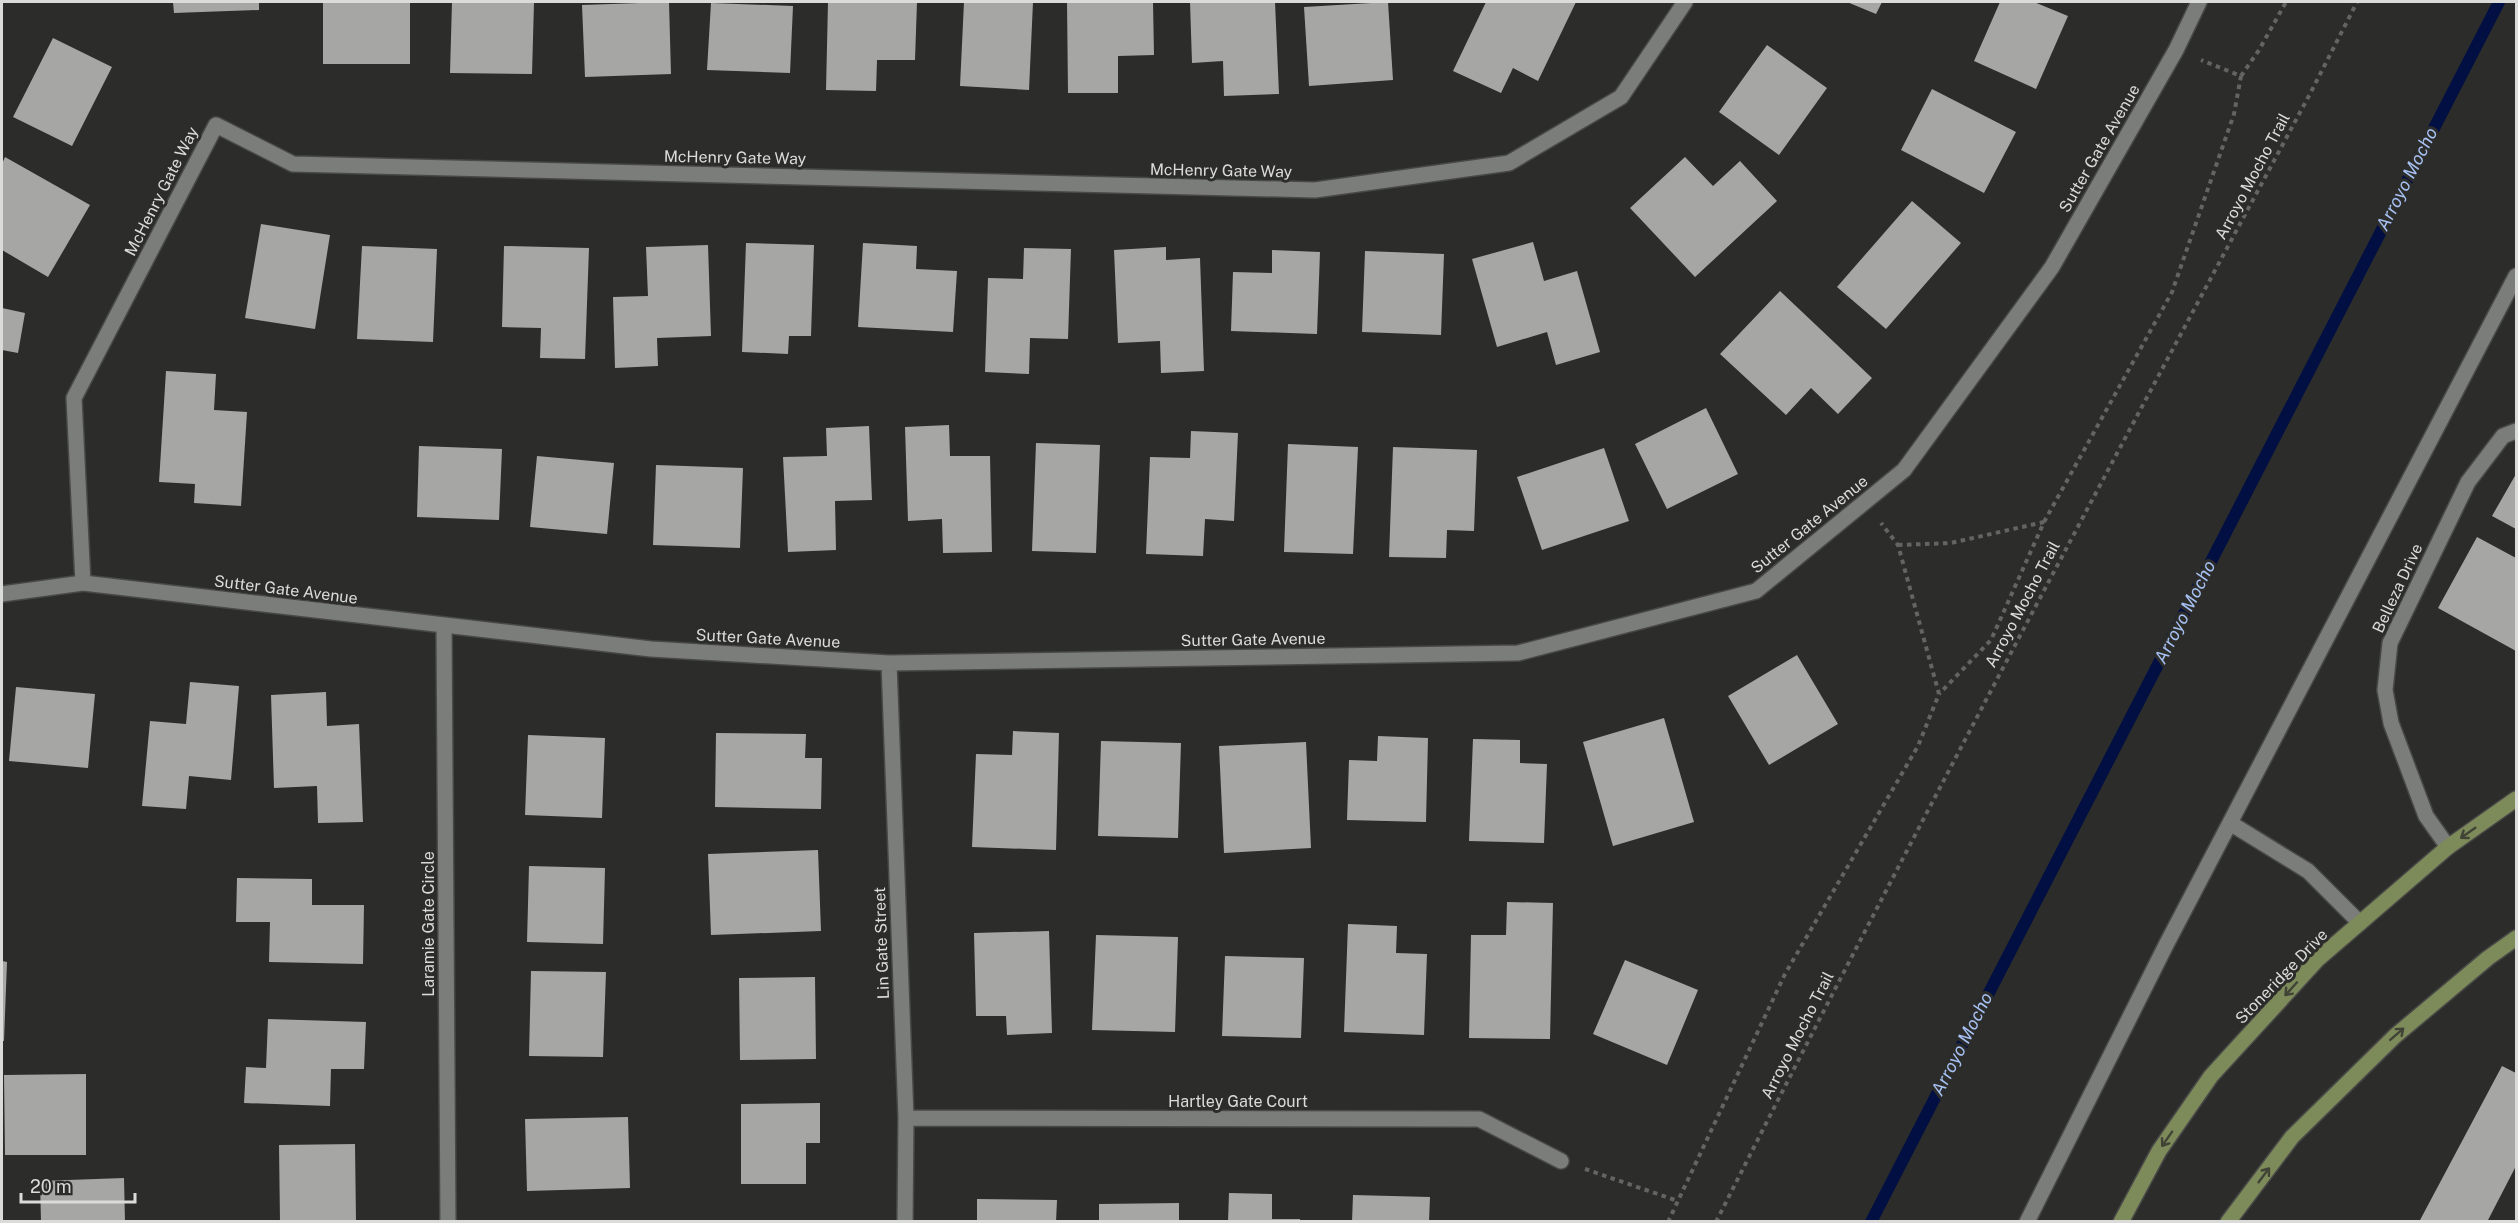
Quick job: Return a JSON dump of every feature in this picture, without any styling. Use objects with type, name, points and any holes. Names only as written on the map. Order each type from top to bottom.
[{"type":"main road","name":"Stoneridge Drive","points":[[2121,1221],[2159,1151],[2211,1076],[2318,959],[2448,847],[2517,799]]},
{"type":"main road","points":[[2228,1221],[2292,1137],[2394,1036],[2488,958],[2517,938]]},
{"type":"street","name":"McHenry Gate Way","points":[[83,583],[74,398],[216,125],[293,164],[1315,190],[1509,163],[1621,98],[1685,2]]},
{"type":"street","name":"Sutter Gate Avenue","points":[[2,594],[83,583],[651,649],[889,663],[1518,653],[1756,591],[1904,470],[2052,267],[2176,50],[2199,2]]},
{"type":"street","points":[[2027,1221],[2230,823],[2517,276]]},
{"type":"street","name":"Belleza Drive","points":[[2448,847],[2426,816],[2391,723],[2385,690],[2390,643],[2468,482],[2503,436],[2517,431]]},
{"type":"street","name":"Laramie Gate Circle","points":[[444,626],[448,1221]]},
{"type":"street","name":"Lin Gate Street","points":[[889,663],[906,1118],[905,1221]]},
{"type":"street","points":[[2230,823],[2308,872],[2360,923]]},
{"type":"street","name":"Hartley Gate Court","points":[[906,1118],[1479,1119],[1561,1161]]},
{"type":"path","points":[[1668,1221],[1785,974],[1918,746],[1939,694],[1991,640],[2044,522],[2172,292],[2234,114],[2241,76],[2259,50],[2286,2]]},
{"type":"path","name":"Arroyo Mocho Trail","points":[[1716,1221],[1970,728],[2357,2]]},
{"type":"path","points":[[2176,50],[2241,76]]},
{"type":"path","points":[[1939,694],[1898,545],[1951,543],[2044,522]]},
{"type":"path","points":[[1561,1161],[1678,1201]]},
{"type":"building","points":[[173,2],[259,2],[259,10],[174,13]]},
{"type":"building","points":[[323,2],[410,2],[410,64],[323,64]]},
{"type":"building","points":[[452,2],[534,3],[532,74],[450,73]]},
{"type":"building","points":[[669,2],[671,74],[585,77],[582,5]]},
{"type":"building","points":[[828,2],[917,2],[915,60],[877,60],[876,91],[826,90]]},
{"type":"building","points":[[964,2],[1033,2],[1029,90],[960,86]]},
{"type":"building","points":[[1067,2],[1153,2],[1154,55],[1118,56],[1118,93],[1068,93]]},
{"type":"building","points":[[1190,2],[1275,2],[1279,94],[1224,96],[1223,61],[1192,63]]},
{"type":"building","points":[[1388,2],[1393,80],[1309,86],[1304,7]]},
{"type":"building","points":[[1486,2],[1576,2],[1538,81],[1513,68],[1501,93],[1453,71]]},
{"type":"building","points":[[1847,2],[1882,2],[1876,14]]},
{"type":"building","points":[[2000,2],[2034,2],[2068,16],[2036,89],[1974,61]]},
{"type":"building","points":[[711,3],[793,6],[790,73],[707,70]]},
{"type":"building","points":[[53,38],[112,67],[72,146],[13,117]]},
{"type":"building","points":[[1767,45],[1827,88],[1779,155],[1719,112]]},
{"type":"building","points":[[1932,89],[2016,132],[1984,193],[1901,150]]},
{"type":"building","points":[[5,157],[90,205],[48,277],[2,250],[2,164]]},
{"type":"building","points":[[1685,157],[1713,186],[1740,161],[1777,201],[1695,277],[1630,208]]},
{"type":"building","points":[[1912,201],[1961,243],[1886,329],[1837,287]]},
{"type":"building","points":[[261,224],[330,235],[315,329],[245,318]]},
{"type":"building","points":[[1533,242],[1544,281],[1577,271],[1600,352],[1556,365],[1547,332],[1497,347],[1472,259]]},
{"type":"building","points":[[746,243],[814,245],[811,336],[789,336],[788,354],[742,352]]},
{"type":"building","points":[[863,243],[917,246],[916,269],[957,271],[953,332],[858,327]]},
{"type":"building","points":[[708,245],[711,336],[657,338],[658,366],[615,368],[613,297],[648,296],[646,247]]},
{"type":"building","points":[[362,246],[437,249],[433,342],[357,339]]},
{"type":"building","points":[[504,246],[589,248],[585,359],[540,358],[541,328],[502,327]]},
{"type":"building","points":[[1166,247],[1166,260],[1200,258],[1204,371],[1161,373],[1160,341],[1118,343],[1114,250]]},
{"type":"building","points":[[1024,248],[1071,249],[1068,339],[1030,338],[1029,374],[985,372],[988,278],[1023,279]]},
{"type":"building","points":[[1272,250],[1320,252],[1317,334],[1231,331],[1233,272],[1272,273]]},
{"type":"building","points":[[1365,251],[1444,254],[1441,335],[1362,332]]},
{"type":"building","points":[[1780,291],[1872,378],[1838,414],[1811,388],[1786,415],[1720,354]]},
{"type":"building","points":[[2,308],[25,313],[18,353],[2,350]]},
{"type":"building","points":[[166,371],[216,374],[214,410],[247,412],[241,506],[194,503],[195,484],[159,482]]},
{"type":"building","points":[[1706,408],[1738,474],[1667,509],[1635,444]]},
{"type":"building","points":[[949,425],[950,456],[990,456],[992,552],[943,553],[942,519],[908,521],[905,427]]},
{"type":"building","points":[[869,426],[872,500],[835,501],[836,550],[788,552],[783,457],[827,456],[826,428]]},
{"type":"building","points":[[1191,431],[1238,433],[1234,521],[1205,519],[1203,556],[1146,554],[1150,457],[1190,458]]},
{"type":"building","points":[[1036,443],[1100,445],[1096,553],[1032,551]]},
{"type":"building","points":[[1288,444],[1358,447],[1353,554],[1284,552]]},
{"type":"building","points":[[419,446],[502,449],[499,520],[417,517]]},
{"type":"building","points":[[1393,447],[1477,450],[1474,531],[1447,530],[1446,558],[1389,557]]},
{"type":"building","points":[[1604,448],[1629,521],[1542,550],[1517,477]]},
{"type":"building","points":[[537,456],[614,463],[607,534],[530,527]]},
{"type":"building","points":[[656,465],[743,468],[740,548],[653,545]]},
{"type":"building","points":[[2516,474],[2516,529],[2492,516]]},
{"type":"building","points":[[2477,537],[2516,558],[2516,651],[2438,608]]},
{"type":"building","points":[[1797,655],[1838,724],[1769,765],[1728,696]]},
{"type":"building","points":[[190,682],[239,686],[231,780],[189,776],[186,809],[142,806],[150,721],[186,724]]},
{"type":"building","points":[[16,687],[95,694],[88,768],[9,761]]},
{"type":"building","points":[[326,692],[327,726],[359,724],[363,822],[318,823],[317,786],[274,788],[271,695]]},
{"type":"building","points":[[1664,718],[1694,822],[1613,846],[1583,742]]},
{"type":"building","points":[[1013,731],[1059,733],[1056,850],[972,847],[976,754],[1012,755]]},
{"type":"building","points":[[716,733],[806,734],[805,758],[822,758],[821,809],[715,807]]},
{"type":"building","points":[[528,735],[605,738],[602,818],[525,815]]},
{"type":"building","points":[[1378,736],[1428,738],[1426,822],[1347,820],[1349,760],[1377,761]]},
{"type":"building","points":[[1473,739],[1520,740],[1520,763],[1547,764],[1544,843],[1469,841]]},
{"type":"building","points":[[1101,741],[1181,743],[1178,838],[1098,836]]},
{"type":"building","points":[[1306,742],[1311,848],[1224,853],[1219,746]]},
{"type":"building","points":[[818,850],[821,931],[711,935],[708,854]]},
{"type":"building","points":[[529,866],[605,868],[603,944],[527,942]]},
{"type":"building","points":[[237,878],[312,879],[312,905],[364,905],[363,964],[269,962],[270,922],[236,922]]},
{"type":"building","points":[[1507,902],[1553,903],[1550,1039],[1469,1038],[1471,935],[1506,935]]},
{"type":"building","points":[[1348,924],[1397,926],[1396,953],[1427,954],[1424,1035],[1344,1032]]},
{"type":"building","points":[[1049,931],[1052,1033],[1007,1035],[1006,1016],[976,1016],[974,933]]},
{"type":"building","points":[[1096,935],[1178,937],[1175,1032],[1092,1030]]},
{"type":"building","points":[[1225,956],[1304,958],[1301,1038],[1222,1036]]},
{"type":"building","points":[[1625,960],[1698,990],[1667,1065],[1593,1034]]},
{"type":"building","points":[[2,961],[7,962],[4,1041],[2,1041]]},
{"type":"building","points":[[531,971],[606,972],[603,1057],[529,1056]]},
{"type":"building","points":[[815,977],[816,1059],[740,1060],[739,978]]},
{"type":"building","points":[[268,1019],[366,1022],[364,1069],[331,1069],[330,1106],[244,1103],[246,1067],[266,1068]]},
{"type":"building","points":[[2502,1066],[2516,1073],[2516,1166],[2487,1222],[2419,1222]]},
{"type":"building","points":[[86,1074],[86,1155],[5,1155],[4,1075]]},
{"type":"building","points":[[820,1103],[820,1143],[806,1143],[806,1184],[741,1184],[741,1104]]},
{"type":"building","points":[[628,1117],[630,1188],[527,1191],[525,1119]]},
{"type":"building","points":[[355,1144],[356,1222],[280,1222],[279,1145]]},
{"type":"building","points":[[124,1178],[125,1222],[41,1222],[40,1181]]},
{"type":"building","points":[[1229,1193],[1272,1194],[1272,1219],[1300,1219],[1300,1222],[1228,1222]]},
{"type":"building","points":[[1353,1195],[1430,1197],[1429,1222],[1352,1222]]},
{"type":"building","points":[[977,1199],[1057,1200],[1056,1222],[977,1222]]},
{"type":"building","points":[[1179,1203],[1179,1222],[1099,1222],[1099,1204]]},
{"type":"waterway","name":"Arroyo Mocho","points":[[1871,1222],[2499,2]]}]
